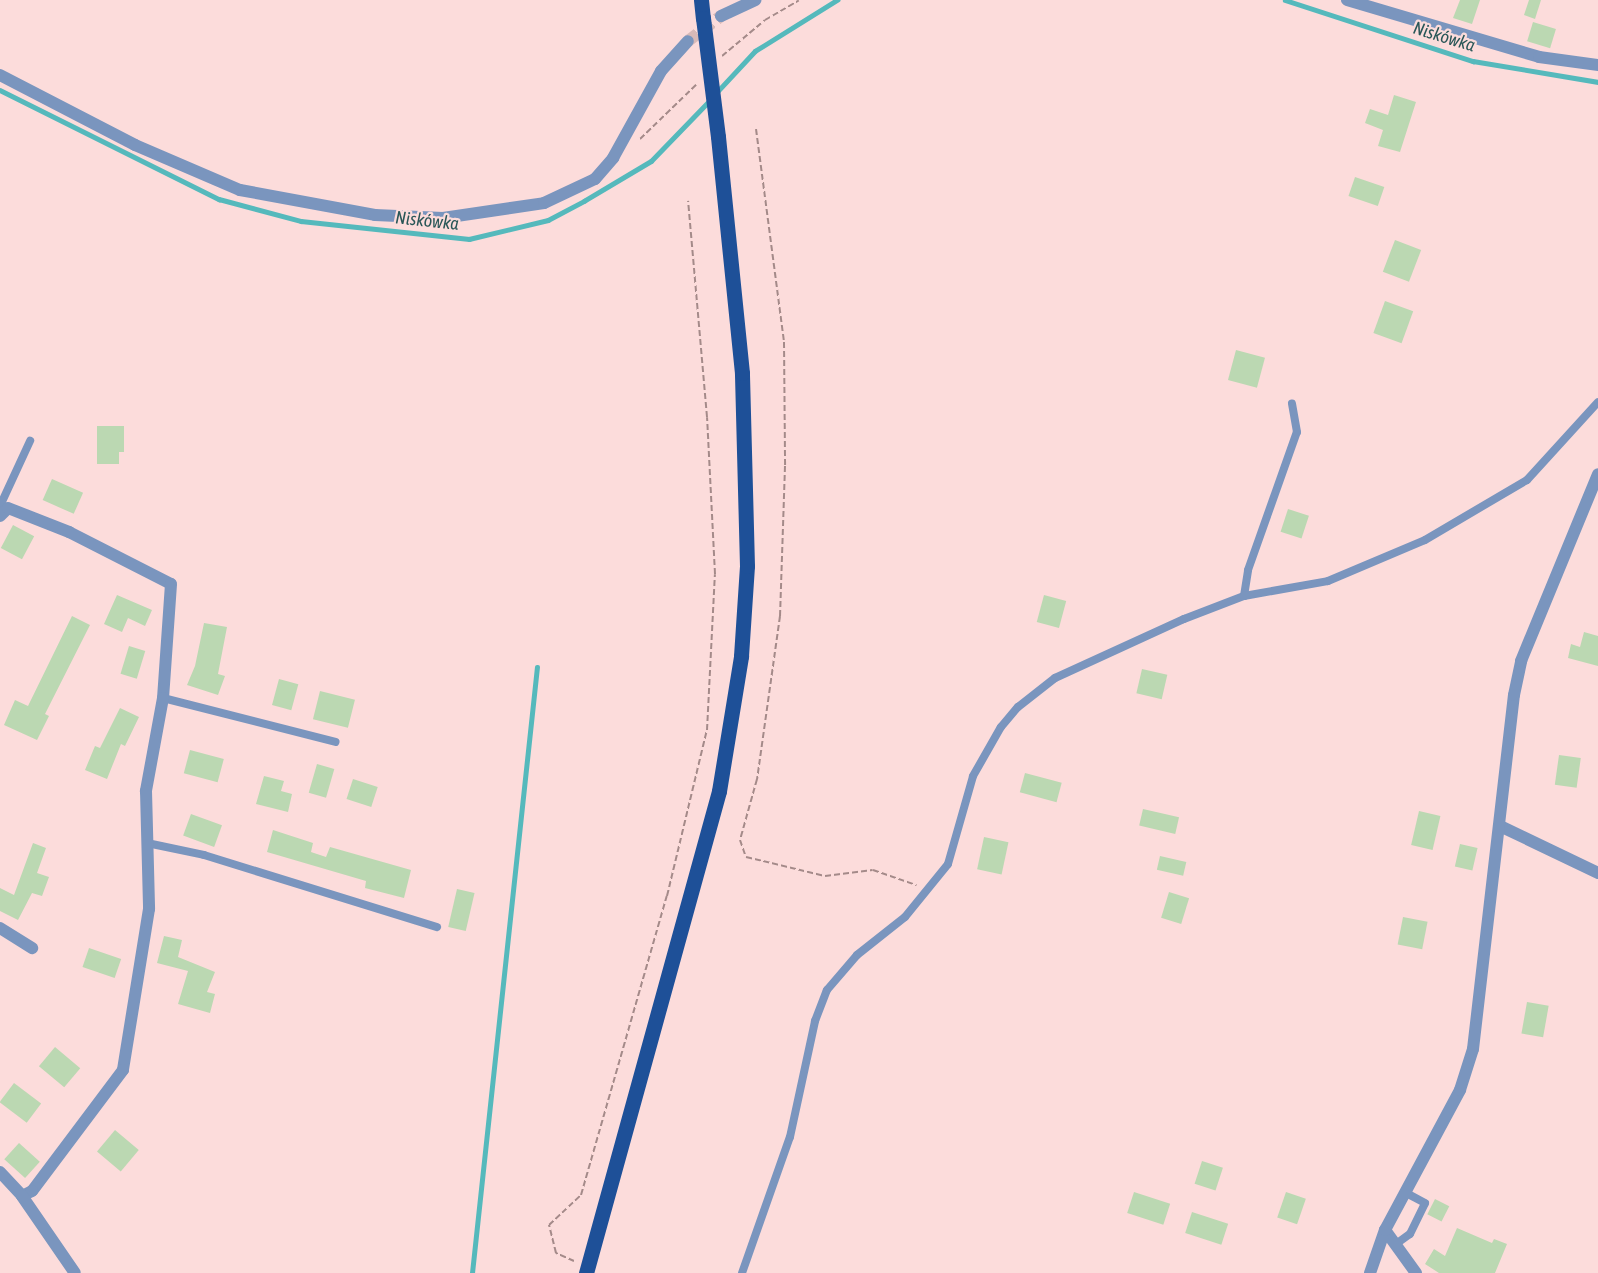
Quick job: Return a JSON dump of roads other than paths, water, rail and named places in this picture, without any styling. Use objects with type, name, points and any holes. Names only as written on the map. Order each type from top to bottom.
[{"type":"main road","points":[[586,1270],[718,791],[741,656],[747,566],[742,373],[718,136],[701,0]]},
{"type":"street","points":[[721,16],[755,0]]},
{"type":"street","points":[[1347,0],[1539,57],[1598,65]]},
{"type":"street","points":[[0,75],[135,145],[240,190],[375,215],[443,218],[544,203],[595,179],[613,158],[661,71],[688,41]]},
{"type":"street","points":[[1370,1273],[1385,1230],[1460,1090],[1473,1049],[1514,694],[1521,661],[1598,474]]},
{"type":"street","points":[[0,516],[8,508],[69,532],[171,584],[163,699],[146,791],[149,909],[123,1070],[32,1191],[22,1196]]},
{"type":"street","points":[[1500,826],[1598,873]]},
{"type":"street","points":[[0,928],[32,948]]},
{"type":"street","points":[[0,1172],[22,1196],[75,1273]]},
{"type":"street","points":[[1385,1230],[1416,1273]]},
{"type":"lane","points":[[742,1273],[790,1137],[815,1021],[827,990],[857,955],[905,917],[930,890],[948,864],[974,776],[1001,727],[1018,706],[1055,678],[1184,619],[1244,596],[1328,581],[1425,540],[1527,480],[1598,402]]},
{"type":"lane","points":[[1244,596],[1248,570],[1297,432],[1292,403]]},
{"type":"lane","points":[[0,506],[30,441]]},
{"type":"lane","points":[[163,699],[335,742]]},
{"type":"lane","points":[[147,843],[204,855],[437,927]]},
{"type":"lane","points":[[1396,1244],[1410,1234],[1425,1203],[1406,1193]]},
{"type":"waterway","name":"Niskówka","points":[[716,93],[755,51],[837,0]]},
{"type":"waterway","name":"Niskówka","points":[[1285,0],[1473,61],[1598,82]]},
{"type":"waterway","name":"Niskówka","points":[[0,90],[219,199],[301,221],[469,239],[548,220],[584,201],[651,161],[711,99]]},
{"type":"waterway","points":[[472,1273],[537,667]]},
{"type":"tunnel","points":[[688,41],[721,16]]}]
